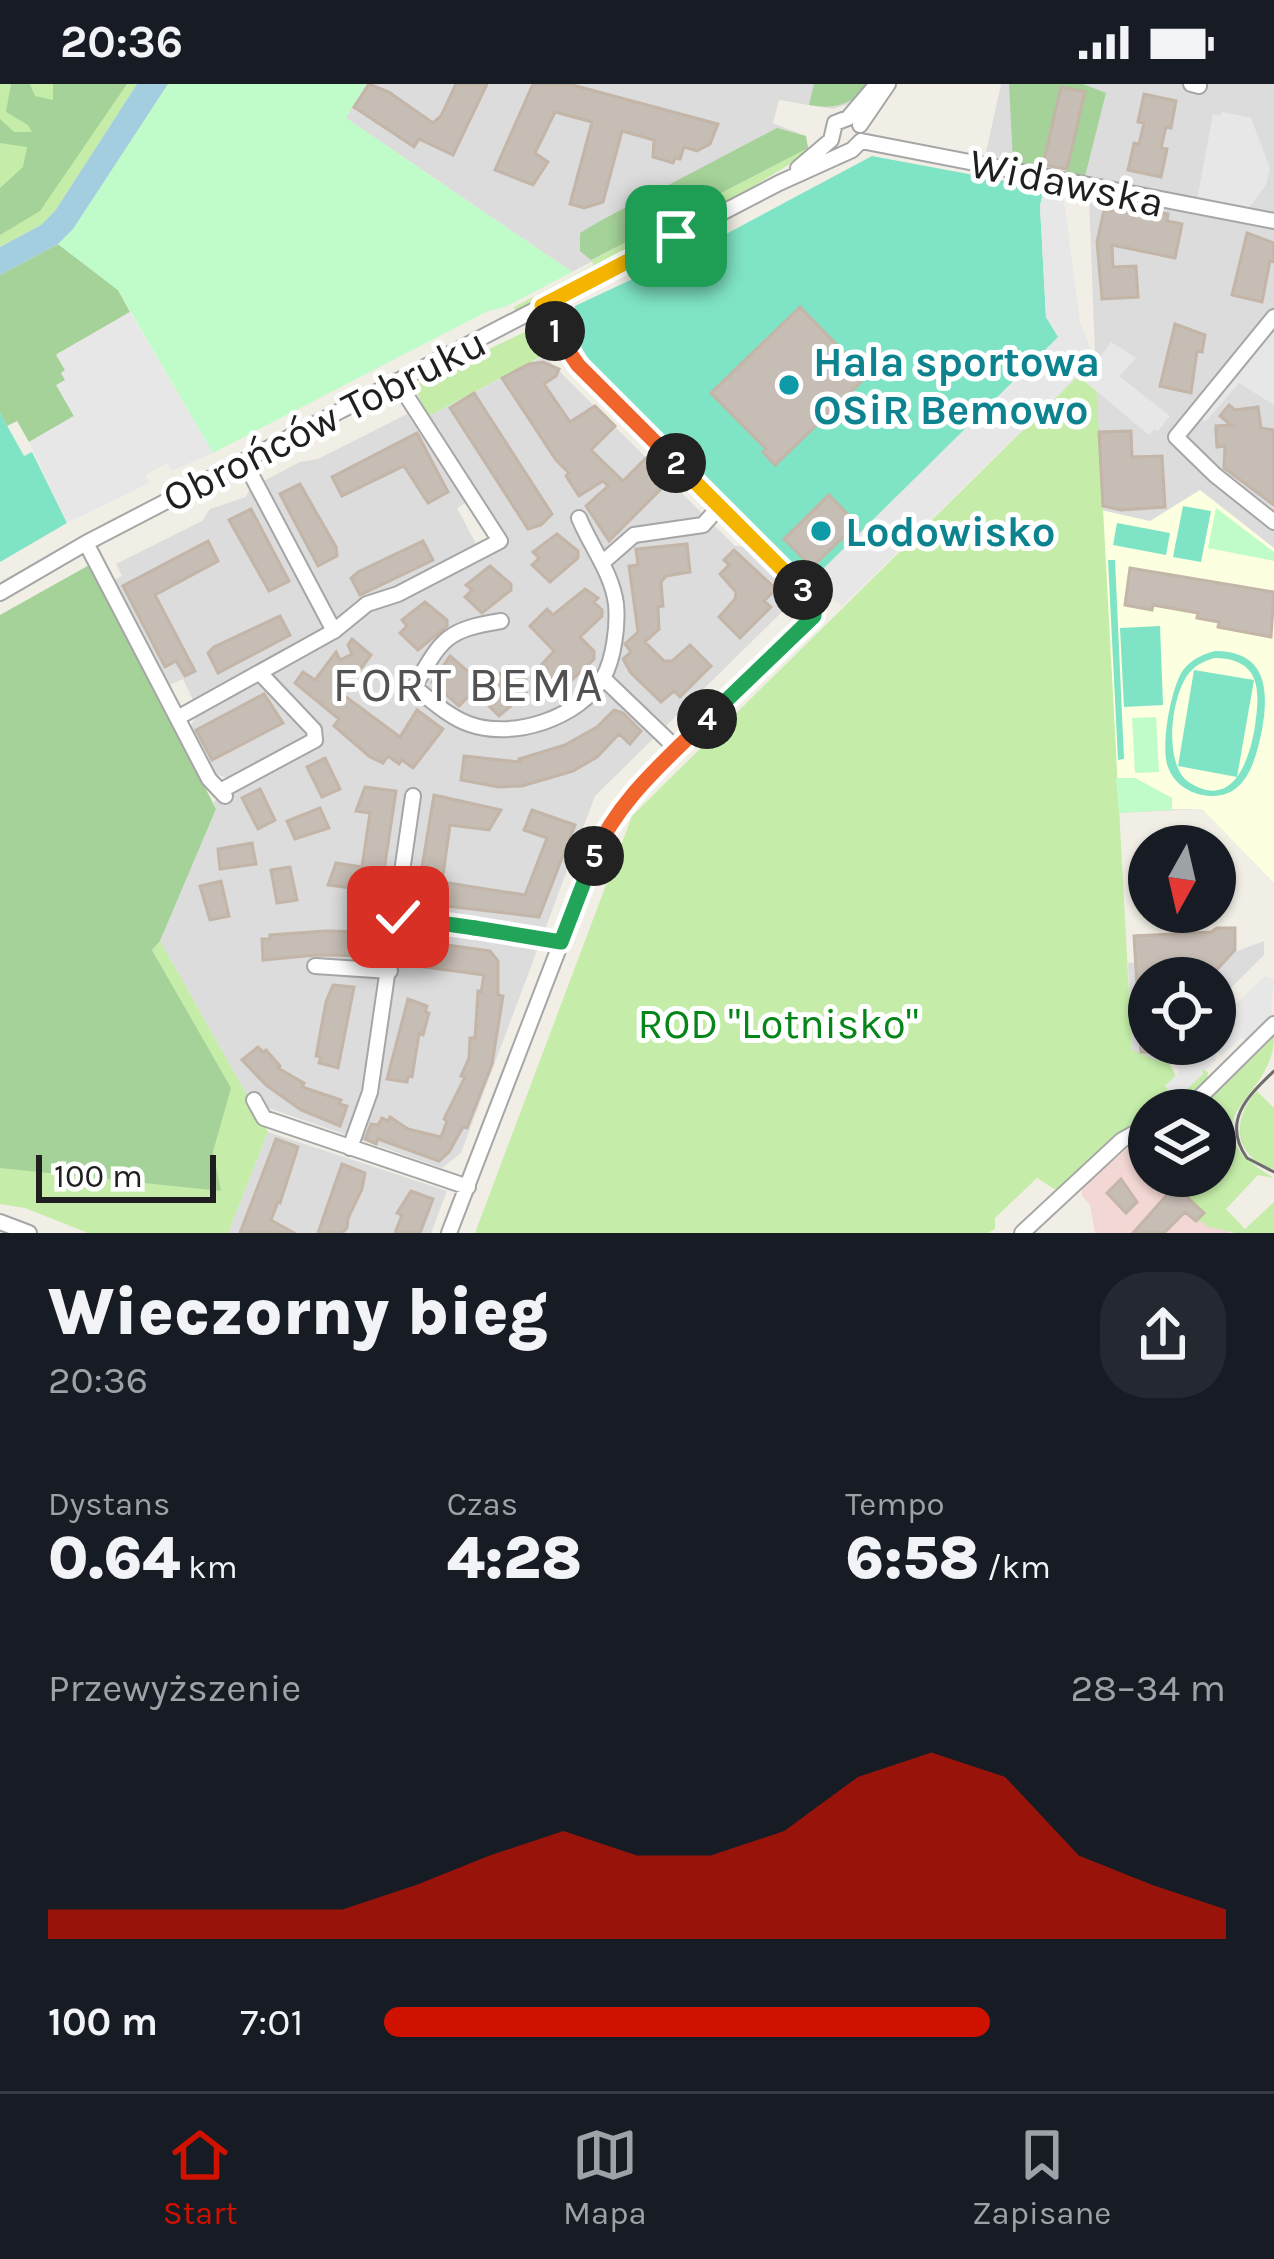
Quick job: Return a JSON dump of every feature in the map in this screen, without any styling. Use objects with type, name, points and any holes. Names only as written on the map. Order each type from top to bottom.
[{"type":"street","points":[[852,126],[877,84]]},
{"type":"street","points":[[846,151],[831,140],[831,128],[852,126],[888,84]]},
{"type":"street","name":"Obrońców Tobruku","points":[[0,593],[244,460],[846,151],[852,126]]},
{"type":"street","name":"Widawska","points":[[852,126],[1274,221]]},
{"type":"street","name":"Obrońców Tobruku","points":[[778,183],[831,140]]},
{"type":"street","points":[[449,1233],[598,848],[617,814],[814,616],[816,607],[578,365],[542,306]]},
{"type":"street","points":[[1274,317],[1176,437],[1274,522]]},
{"type":"street","points":[[179,717],[334,631],[367,604],[398,594],[500,541],[397,381]]},
{"type":"street","points":[[244,460],[334,631]]},
{"type":"street","points":[[602,563],[634,535],[703,525],[719,506]]},
{"type":"street","points":[[501,621],[460,628],[434,654],[414,687],[468,723],[524,727],[571,709],[603,678],[615,635],[613,587],[578,518]]},
{"type":"street","points":[[86,543],[208,779],[223,793],[321,740],[260,673]]},
{"type":"street","points":[[603,678],[677,749]]},
{"type":"street","points":[[350,1148],[370,1092],[413,796]]},
{"type":"street","points":[[398,917],[561,942]]},
{"type":"street","points":[[315,966],[390,971]]},
{"type":"street","points":[[1208,1089],[1274,1024]]},
{"type":"street","points":[[254,1100],[264,1118],[468,1187]]},
{"type":"street","points":[[1022,1233],[1128,1137]]},
{"type":"street","points":[[0,1222],[29,1233]]},
{"type":"shaded area","points":[[366,84],[865,84],[849,104],[833,109],[779,100],[773,123],[806,136],[808,148],[572,272],[346,118]]},
{"type":"shaded area","points":[[1001,84],[1274,84],[1274,883],[1236,844],[1236,825],[1218,825],[1202,809],[1119,813],[1098,432],[1092,181],[985,157]]},
{"type":"shaded area","points":[[1213,114],[1251,118],[1270,168],[1266,185],[1249,208],[1197,200]]},
{"type":"shaded area","points":[[1044,188],[1063,192],[1080,322],[1095,359],[842,606],[810,582],[1058,337],[1046,317],[1040,206]]},
{"type":"shaded area","points":[[130,312],[213,453],[172,471],[167,463],[146,475],[149,483],[67,523],[29,442],[74,416],[56,385],[65,380],[61,373],[65,370],[56,355]]},
{"type":"shaded area","points":[[1274,323],[1274,405],[1239,383],[1205,422],[1198,417]]},
{"type":"shaded area","points":[[1111,342],[1136,358],[1119,376],[1170,416],[1158,431],[1149,435],[1083,380]]},
{"type":"shaded area","points":[[544,356],[735,546],[746,546],[792,594],[792,602],[595,796],[461,1153],[442,1168],[251,1102],[160,941],[216,809],[213,802],[233,791],[227,778],[211,772],[189,729],[196,716],[188,703],[193,700],[183,679],[167,686],[114,580],[122,576],[116,564],[202,521],[210,509],[246,497],[250,488],[300,462],[318,459],[407,414],[467,502],[457,508],[483,557],[508,542],[427,417]]},
{"type":"shaded area","points":[[1200,490],[1274,548],[1274,883],[1236,844],[1236,825],[1218,825],[1202,809],[1118,810],[1101,510],[1150,521]]},
{"type":"shaded area","points":[[1264,941],[1264,955],[1236,983],[1236,957],[1205,957]]},
{"type":"shaded area","points":[[1265,976],[1274,979],[1274,1017],[1246,1044],[1242,1037],[1236,1043],[1236,1009],[1241,1012],[1236,1004]]},
{"type":"shaded area","points":[[1176,1065],[1211,1065],[1200,1069],[1203,1074],[1187,1089],[1168,1089],[1165,1086],[1179,1072]]},
{"type":"shaded area","points":[[268,1132],[447,1191],[431,1233],[228,1233]]},
{"type":"shaded area","points":[[1128,1148],[1128,1197],[1192,1197],[1230,1233],[1095,1233],[1082,1187]]},
{"type":"green space","points":[[0,84],[137,84],[55,211],[41,225],[0,247]]},
{"type":"green space","points":[[11,84],[30,84],[35,96],[53,100],[53,84],[127,84],[40,211],[0,235],[0,188],[23,167],[27,147],[0,143],[0,119],[14,132],[32,132],[6,112]]},
{"type":"green space","points":[[168,84],[366,84],[346,118],[572,272],[213,453],[118,290],[58,244],[73,229]]},
{"type":"green space","points":[[814,84],[871,84],[850,101],[828,107],[809,105]]},
{"type":"green space","points":[[1009,84],[1083,84],[1106,93],[1085,176],[1066,173],[1085,92],[1060,87],[1042,167],[1013,161]]},
{"type":"green space","points":[[777,128],[806,136],[808,148],[591,260],[580,251],[580,233]]},
{"type":"green space","points":[[808,148],[808,153],[729,201],[516,312],[514,307],[593,265],[592,260]]},
{"type":"green space","points":[[872,156],[1044,188],[1040,206],[1046,317],[1059,337],[810,582],[591,365],[570,325],[575,306],[639,276],[642,279]]},
{"type":"green space","points":[[58,244],[118,290],[130,312],[57,354],[65,380],[57,386],[74,416],[29,442],[17,421],[7,426],[0,413],[0,275]]},
{"type":"green space","points":[[531,329],[552,351],[427,417],[414,385]]},
{"type":"green space","name":"ROD \"Lotnisko\"","points":[[1095,359],[1128,975],[1128,1065],[1170,1065],[1176,1076],[1165,1086],[1203,1073],[1201,1068],[1208,1072],[1207,1082],[1198,1089],[1128,1089],[1128,1136],[1059,1192],[1037,1178],[995,1218],[995,1229],[988,1233],[475,1233],[632,816]]},
{"type":"green space","points":[[0,413],[24,456],[32,452],[67,523],[0,562]]},
{"type":"green space","points":[[1183,506],[1211,511],[1201,562],[1173,557]]},
{"type":"green space","points":[[1216,508],[1274,552],[1274,561],[1208,548]]},
{"type":"green space","points":[[1117,523],[1170,533],[1166,555],[1113,545]]},
{"type":"green space","points":[[1108,560],[1115,560],[1124,759],[1118,760]]},
{"type":"green space","points":[[91,564],[216,809],[152,950],[231,1088],[213,1152],[221,1191],[0,1168],[0,615]]},
{"type":"green space","points":[[1160,626],[1163,705],[1124,707],[1120,628]]},
{"type":"green space","points":[[1215,651],[1232,653],[1255,665],[1265,701],[1256,755],[1246,778],[1229,793],[1217,796],[1196,794],[1177,782],[1168,767],[1165,746],[1179,677],[1191,662]],"holes":[[[1214,658],[1242,664],[1255,681],[1254,732],[1236,779],[1217,790],[1205,790],[1181,774],[1173,746],[1174,712],[1183,682],[1193,669]]]},
{"type":"green space","points":[[1194,670],[1254,680],[1237,777],[1178,766]]},
{"type":"green space","points":[[1156,717],[1159,772],[1135,773],[1132,718]]},
{"type":"green space","points":[[1116,778],[1135,778],[1172,798],[1172,810],[1119,813]]},
{"type":"green space","points":[[160,941],[268,1132],[228,1233],[88,1233],[25,1208],[0,1204],[0,1168],[215,1174],[213,1152],[230,1088],[152,950]]},
{"type":"green space","points":[[1274,1037],[1270,1059],[1236,1115],[1236,1089],[1220,1089]]},
{"type":"green space","points":[[1257,1091],[1274,1108],[1274,1169],[1250,1156],[1240,1136],[1243,1113]]},
{"type":"green space","points":[[1236,1143],[1246,1158],[1274,1178],[1258,1175],[1226,1209],[1245,1229],[1274,1202],[1274,1233],[1235,1233],[1206,1226],[1196,1221],[1203,1213],[1189,1197],[1236,1197]]},
{"type":"water","points":[[137,84],[168,84],[73,229],[58,244],[0,275],[0,247],[41,225],[55,211]]},
{"type":"building","points":[[369,84],[433,123],[456,84],[487,84],[453,155],[419,139],[414,147],[354,107]]},
{"type":"building","points":[[533,84],[569,84],[718,124],[710,144],[697,151],[684,147],[673,163],[653,157],[654,140],[622,131],[603,202],[584,208],[570,204],[592,122],[555,112],[535,153],[548,162],[533,185],[495,170]]},
{"type":"building","points":[[1061,87],[1085,92],[1067,169],[1043,165]]},
{"type":"building","points":[[1144,94],[1176,101],[1161,148],[1167,149],[1161,177],[1128,170],[1144,123],[1138,122]]},
{"type":"building","points":[[1120,204],[1130,206],[1129,213],[1157,219],[1158,212],[1168,214],[1167,221],[1182,224],[1175,258],[1112,245],[1113,267],[1136,266],[1138,297],[1102,299],[1097,242],[1104,210],[1119,211]]},
{"type":"building","points":[[1247,233],[1274,243],[1274,262],[1270,261],[1262,302],[1232,295]]},
{"type":"building","name":"Hala sportowa OSiR Bemowo","points":[[800,307],[867,376],[775,465],[763,452],[766,449],[711,393]]},
{"type":"building","points":[[1175,324],[1205,335],[1202,352],[1197,351],[1191,393],[1160,386]]},
{"type":"building","points":[[543,362],[559,369],[544,384],[570,422],[595,406],[615,426],[591,450],[623,481],[646,458],[669,481],[609,541],[586,506],[608,486],[603,481],[579,496],[566,476],[569,473],[502,378]]},
{"type":"building","points":[[474,393],[552,514],[541,525],[528,529],[450,408]]},
{"type":"building","points":[[1229,405],[1235,410],[1258,407],[1261,428],[1274,430],[1274,505],[1224,468],[1225,446],[1217,447],[1216,426],[1231,425],[1220,416]]},
{"type":"building","points":[[1131,431],[1132,457],[1162,456],[1165,507],[1121,510],[1103,506],[1099,432]]},
{"type":"building","points":[[417,433],[448,492],[428,503],[404,466],[342,496],[332,477]]},
{"type":"building","points":[[300,484],[336,547],[337,556],[318,566],[280,494]]},
{"type":"building","name":"Lodowisko","points":[[829,495],[857,524],[812,567],[784,539]]},
{"type":"building","points":[[251,509],[289,581],[269,591],[229,520]]},
{"type":"building","points":[[557,534],[578,551],[578,558],[550,582],[532,565],[539,558],[533,552]]},
{"type":"building","points":[[208,541],[218,561],[155,595],[195,671],[185,676],[176,661],[165,667],[123,586]]},
{"type":"building","points":[[423,541],[433,560],[360,595],[351,578],[358,572]]},
{"type":"building","points":[[687,544],[690,572],[666,576],[661,582],[659,629],[645,642],[664,661],[672,661],[690,645],[711,666],[680,697],[674,691],[661,702],[623,659],[631,652],[625,644],[638,632],[629,566],[638,565],[636,549]]},
{"type":"building","points":[[734,550],[776,589],[764,601],[771,607],[740,638],[719,617],[735,599],[736,592],[720,574]]},
{"type":"building","points":[[490,566],[511,584],[511,590],[482,613],[465,597],[472,590],[466,585]]},
{"type":"building","points":[[1130,568],[1274,592],[1271,637],[1218,627],[1219,622],[1197,618],[1198,613],[1125,605]]},
{"type":"building","points":[[585,589],[598,598],[594,602],[602,610],[602,616],[580,637],[594,651],[594,659],[555,696],[537,678],[554,651],[530,626],[547,609],[553,615]]},
{"type":"building","points":[[425,602],[447,620],[447,626],[418,650],[400,633],[407,626],[402,620]]},
{"type":"building","points":[[280,616],[290,635],[218,673],[208,653],[214,647]]},
{"type":"building","points":[[352,639],[371,655],[342,694],[400,737],[417,710],[443,729],[413,768],[388,756],[383,763],[370,757],[334,726],[339,719],[295,683],[303,672],[315,680],[336,652],[340,660],[352,654],[348,645]]},
{"type":"building","points":[[450,656],[470,673],[469,680],[477,688],[459,706],[432,682]]},
{"type":"building","points":[[509,666],[526,680],[526,693],[499,716],[488,705],[489,684]]},
{"type":"building","points":[[264,694],[283,723],[212,760],[196,730]]},
{"type":"building","points":[[614,710],[641,731],[630,744],[619,734],[597,757],[573,771],[522,786],[461,780],[464,756],[520,762],[565,745],[597,727]]},
{"type":"building","points":[[325,758],[340,789],[322,797],[307,767]]},
{"type":"building","points":[[365,787],[396,791],[378,910],[356,907],[359,889],[328,885],[336,863],[362,867],[370,813],[356,811]]},
{"type":"building","points":[[260,789],[275,820],[258,829],[242,798]]},
{"type":"building","points":[[434,795],[501,810],[489,830],[450,825],[442,882],[525,895],[547,838],[524,830],[532,810],[575,825],[539,917],[421,903],[417,897]]},
{"type":"building","points":[[320,808],[329,828],[295,839],[287,821]]},
{"type":"building","points":[[252,843],[256,864],[220,869],[218,849]]},
{"type":"building","points":[[290,867],[297,900],[277,903],[271,870]]},
{"type":"building","points":[[221,881],[229,916],[210,920],[200,886]]},
{"type":"building","points":[[405,931],[418,932],[417,941],[490,951],[498,961],[498,995],[503,996],[492,1064],[467,1128],[463,1127],[439,1161],[378,1139],[376,1144],[365,1139],[371,1124],[390,1117],[408,1129],[441,1137],[444,1119],[465,1077],[461,1076],[469,1058],[470,1038],[475,1038],[478,991],[484,975],[410,965],[411,952],[402,949]]},
{"type":"building","points":[[374,932],[378,956],[263,960],[262,939],[270,935]]},
{"type":"building","points":[[1235,933],[1235,950],[1228,957],[1135,957],[1134,936]]},
{"type":"building","points":[[333,985],[354,987],[338,1068],[319,1063],[321,1057],[316,1056]]},
{"type":"building","points":[[408,999],[427,1006],[429,1013],[407,1082],[387,1079]]},
{"type":"building","points":[[258,1047],[266,1050],[278,1068],[304,1083],[302,1087],[341,1100],[339,1104],[347,1106],[340,1126],[301,1110],[266,1085],[242,1060]]},
{"type":"building","points":[[276,1139],[298,1147],[271,1220],[294,1233],[240,1233]]},
{"type":"building","points":[[342,1164],[365,1173],[362,1189],[342,1233],[318,1233]]},
{"type":"building","points":[[1121,1179],[1128,1197],[1137,1202],[1126,1213],[1107,1193]]},
{"type":"building","points":[[411,1191],[433,1199],[420,1233],[395,1233],[402,1215],[397,1213]]},
{"type":"building","points":[[1165,1197],[1187,1197],[1204,1213],[1196,1221],[1185,1212],[1164,1233],[1133,1233]]},
{"type":"tram line","points":[[1274,1071],[1247,1100],[1237,1121],[1247,1158],[1274,1172]]},
{"type":"place","name":"Hala sportowa OSiR Bemowo","points":[[789,385]]},
{"type":"place","name":"Lodowisko","points":[[821,531]]},
{"type":"district","name":"FORT BEMA","points":[[469,684]]},
{"type":"route","points":[[398,917],[561,942],[598,848],[634,792],[814,616],[812,599],[578,365],[542,306],[676,236]]}]
